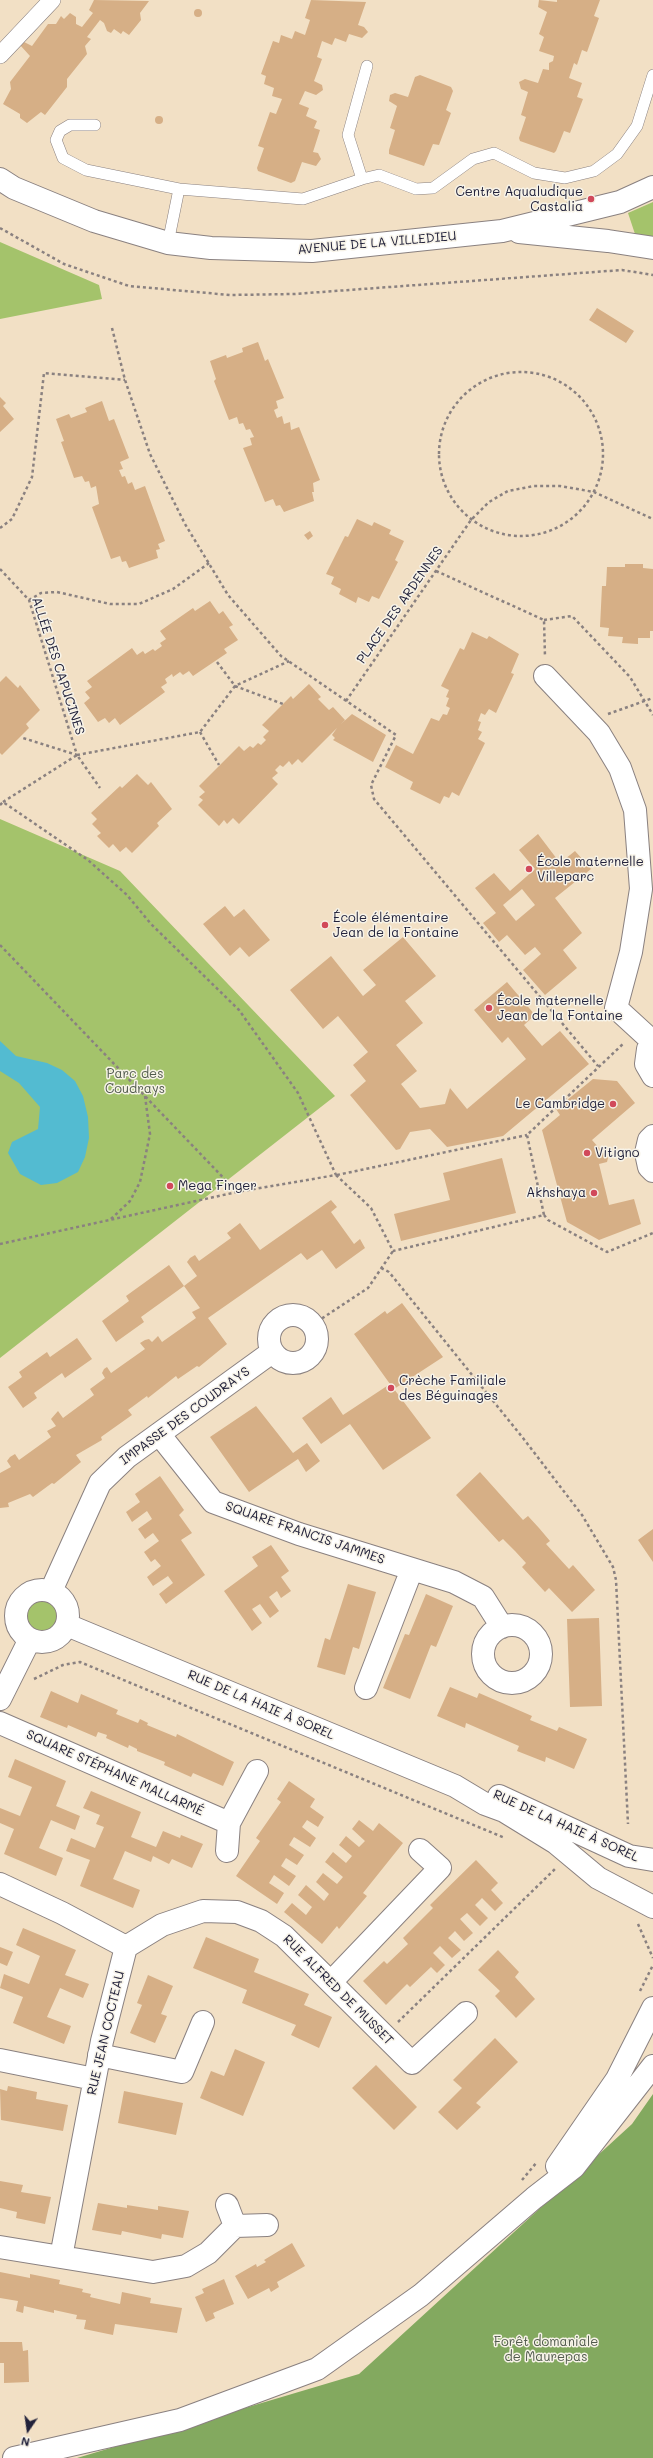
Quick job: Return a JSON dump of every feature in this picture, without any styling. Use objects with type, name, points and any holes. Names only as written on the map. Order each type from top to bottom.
[{"type":"street","points":[[0,56],[52,0]]},
{"type":"street","name":"AVENUE DE LA VILLEDIEU","points":[[0,179],[14,188],[94,221],[168,243],[211,248],[312,251],[502,231],[620,202],[653,186]]},
{"type":"street","name":"AVENUE DE LA VILLEDIEU","points":[[502,231],[608,241],[653,248]]},
{"type":"street","points":[[545,676],[593,727],[620,768],[636,810],[641,889],[631,952],[616,1008],[648,1038],[646,1064],[653,1076]]},
{"type":"street","points":[[653,1136],[649,1140],[646,1153],[649,1167],[653,1171]]},
{"type":"street","points":[[286,1316],[300,1316],[312,1325],[317,1339],[312,1354],[306,1360],[292,1364],[284,1362],[272,1352],[269,1338],[270,1330],[279,1319],[286,1316]]},
{"type":"street","name":"IMPASSE DES COUDRAYS","points":[[52,1591],[100,1483],[127,1457],[272,1352]]},
{"type":"street","name":"SQUARE FRANCIS JAMMES","points":[[159,1434],[213,1502],[299,1534],[454,1582],[483,1597],[502,1627]]},
{"type":"street","points":[[366,1688],[412,1569]]},
{"type":"street","points":[[44,1590],[52,1591],[66,1605],[68,1617],[67,1625],[58,1637],[52,1640],[45,1642],[30,1639],[24,1635],[16,1621],[9,1603],[22,1599],[32,1592],[44,1590]]},
{"type":"street","name":"RUE DE LA HAIE À SOREL","points":[[67,1625],[456,1786],[543,1835],[645,1914]]},
{"type":"street","points":[[0,1699],[30,1639]]},
{"type":"street","name":"SQUARE STÉPHANE MALLARMÉ","points":[[0,1723],[229,1823]]},
{"type":"street","points":[[227,1851],[229,1823],[257,1771]]},
{"type":"street","name":"RUE DE LA HAIE À SOREL","points":[[456,1786],[491,1792],[536,1811],[629,1856],[653,1860]]},
{"type":"street","points":[[331,1982],[440,1868],[420,1850]]},
{"type":"street","points":[[0,1884],[62,1913],[126,1947]]},
{"type":"street","name":"RUE ALFRED DE MUSSET","points":[[126,1947],[162,1925],[204,1911],[237,1912],[261,1921],[284,1936],[412,2063],[466,2014]]},
{"type":"street","name":"RUE JEAN COCTEAU","points":[[61,2257],[99,2055],[126,1947]]},
{"type":"street","points":[[14,2458],[180,2420],[317,2369],[421,2295],[527,2190],[617,2079],[645,2003]]},
{"type":"street","points":[[99,2055],[182,2072],[203,2022]]},
{"type":"street","points":[[0,2060],[94,2079]]},
{"type":"street","points":[[527,2190],[574,2167],[653,2066]]},
{"type":"street","points":[[227,2205],[235,2226]]},
{"type":"street","points":[[0,2247],[153,2272],[186,2266],[208,2253],[235,2226],[267,2225]]},
{"type":"lane","points":[[362,178],[348,136],[367,66]]},
{"type":"lane","points":[[95,125],[70,125],[60,131],[56,140],[62,158],[86,170],[179,189],[303,200],[362,178],[379,176],[416,189],[433,188],[473,159],[494,153],[534,173],[565,178],[594,172],[617,154],[637,126],[653,75]]},
{"type":"lane","points":[[168,243],[179,189]]},
{"type":"path","points":[[0,228],[64,264],[129,286],[230,295],[294,294],[622,270],[653,275]]},
{"type":"path","points":[[112,328],[125,380],[150,454],[186,524],[228,595],[281,656],[396,735],[372,785],[374,798],[598,1066]]},
{"type":"path","points":[[515,370],[549,375],[579,394],[594,412],[604,450],[600,480],[594,492],[589,503],[562,526],[528,536],[497,533],[471,520],[456,505],[442,480],[438,440],[451,409],[481,380],[515,370]]},
{"type":"path","points":[[0,528],[12,519],[32,477],[44,373],[125,380]]},
{"type":"path","name":"PLACE DES ARDENNES","points":[[346,700],[471,520],[489,502],[508,491],[534,486],[560,486],[594,492],[653,519]]},
{"type":"path","points":[[29,600],[41,593],[57,592],[110,604],[139,604],[173,589],[209,563]]},
{"type":"path","name":"ALLÉE DES CAPUCINES","points":[[0,569],[29,600],[77,755],[100,788]]},
{"type":"path","points":[[436,571],[544,620],[572,616],[630,677],[653,715]]},
{"type":"path","points":[[544,620],[545,676]]},
{"type":"path","points":[[219,765],[200,732],[235,686],[289,661]]},
{"type":"path","points":[[217,662],[235,686],[283,704]]},
{"type":"path","points":[[593,727],[608,714],[653,698]]},
{"type":"path","name":"ALLÉE DES CAPUCINES","points":[[0,805],[77,755],[200,732]]},
{"type":"path","name":"ALLÉE DES CAPUCINES","points":[[23,738],[77,755]]},
{"type":"path","points":[[3,802],[94,865],[127,895],[151,924],[239,1010],[298,1093],[336,1176],[371,1208],[393,1251]]},
{"type":"path","points":[[0,945],[238,1192]]},
{"type":"path","points":[[0,1244],[238,1192],[336,1176],[527,1135],[598,1066],[648,1038]]},
{"type":"path","points":[[110,1220],[130,1201],[140,1182],[150,1134],[145,1095]]},
{"type":"path","points":[[527,1135],[544,1215],[548,1220],[606,1252],[653,1233]]},
{"type":"path","points":[[312,1325],[368,1288],[393,1251],[544,1215]]},
{"type":"path","points":[[381,1268],[389,1272],[527,1444],[582,1515],[613,1567],[616,1580],[628,1824]]},
{"type":"path","points":[[11,1679],[23,1683],[63,1665],[80,1662],[497,1834]]},
{"type":"path","points":[[384,2035],[555,1869]]},
{"type":"path","points":[[645,1914],[653,1958]]},
{"type":"path","points":[[645,2003],[653,1965]]},
{"type":"path","points":[[527,2190],[539,2159]]},
{"type":"green space","points":[[653,202],[653,237],[635,234],[628,213]]},
{"type":"green space","points":[[0,242],[99,285],[102,299],[0,319]]},
{"type":"green space","name":"Parc des Coudrays","points":[[0,819],[120,871],[335,1096],[0,1358]]},
{"type":"green space","points":[[42,1601],[48,1602],[56,1610],[56,1622],[48,1630],[42,1631],[36,1630],[28,1622],[27,1616],[28,1610],[36,1602]]},
{"type":"green space","name":"Forêt domaniale de Maurepas","points":[[653,2094],[653,2458],[77,2458],[359,2374],[632,2124]]},
{"type":"water","points":[[0,1041],[16,1056],[47,1063],[62,1070],[75,1081],[83,1096],[88,1117],[89,1138],[85,1157],[78,1172],[57,1183],[41,1185],[20,1174],[8,1153],[12,1142],[38,1129],[40,1107],[19,1083],[0,1071]]},
{"type":"building","points":[[94,0],[149,1],[140,13],[141,20],[129,35],[123,31],[121,34],[114,29],[111,33],[107,31],[104,23],[100,20],[87,37],[91,39],[85,46],[87,54],[67,79],[67,87],[45,115],[41,112],[27,123],[20,118],[20,114],[3,104],[11,89],[10,82],[30,56],[20,45],[24,42],[32,46],[48,24],[56,24],[61,16],[64,19],[70,13],[76,17],[76,24],[82,27],[93,13],[89,10]]},
{"type":"building","points":[[311,0],[366,2],[358,25],[364,27],[368,32],[362,38],[349,34],[346,42],[335,38],[332,45],[322,41],[317,57],[322,59],[314,81],[322,85],[323,90],[316,95],[305,91],[299,104],[309,108],[306,116],[317,121],[314,128],[320,130],[313,152],[318,153],[321,159],[316,166],[302,162],[295,181],[291,183],[258,171],[257,168],[264,148],[258,146],[270,112],[276,114],[282,99],[272,96],[274,88],[264,84],[266,76],[261,74],[273,41],[279,43],[281,35],[292,39],[295,31],[305,35],[310,20],[305,18]]},
{"type":"building","points":[[539,0],[557,2],[557,0],[600,0],[594,16],[599,18],[587,52],[582,50],[577,65],[574,63],[569,78],[582,83],[577,97],[583,99],[570,133],[564,131],[554,153],[520,141],[519,138],[526,117],[521,115],[528,92],[521,89],[519,82],[525,79],[538,83],[543,69],[549,70],[549,63],[553,61],[554,56],[539,51],[544,37],[539,34],[547,12],[538,7]]},
{"type":"building","points":[[196,9],[200,9],[202,13],[200,17],[196,17],[194,15],[194,11]]},
{"type":"building","points":[[420,75],[451,87],[453,91],[446,110],[451,113],[439,145],[433,144],[424,166],[389,154],[395,130],[390,128],[397,106],[389,101],[390,95],[395,93],[408,97],[415,77]]},
{"type":"building","points":[[157,116],[161,116],[163,120],[161,124],[157,124],[155,122],[155,118]]},
{"type":"building","points":[[597,308],[634,331],[626,343],[589,320]]},
{"type":"building","points":[[258,342],[265,361],[268,359],[284,398],[276,401],[278,408],[274,410],[277,418],[282,416],[284,424],[290,422],[291,430],[299,427],[320,480],[313,483],[314,492],[312,492],[314,501],[284,512],[280,505],[276,506],[273,499],[265,502],[243,448],[252,445],[250,438],[254,437],[250,429],[246,430],[243,423],[239,424],[237,417],[229,420],[214,381],[216,379],[210,361],[226,355],[227,358],[243,352],[242,348]]},
{"type":"building","points":[[0,397],[6,403],[3,406],[14,419],[0,432]]},
{"type":"building","points":[[102,401],[109,421],[114,419],[129,458],[120,462],[123,469],[119,470],[122,477],[125,476],[128,484],[132,482],[135,490],[145,486],[165,541],[158,544],[160,549],[156,550],[158,558],[129,568],[126,561],[122,562],[120,556],[111,559],[92,507],[99,504],[96,486],[91,488],[89,481],[85,482],[82,476],[74,478],[61,442],[64,441],[56,419],[69,414],[71,418],[87,412],[85,408]]},
{"type":"building","points":[[357,519],[372,526],[374,522],[391,530],[389,534],[404,541],[395,560],[398,562],[379,599],[372,596],[369,602],[358,597],[356,603],[339,594],[341,589],[331,584],[334,577],[326,574],[345,536],[348,537]]},
{"type":"building","points":[[310,531],[313,536],[308,540],[304,535]]},
{"type":"building","points":[[625,564],[643,564],[643,568],[653,569],[653,631],[650,631],[650,638],[638,638],[638,644],[622,643],[623,637],[608,636],[609,628],[600,627],[602,586],[606,586],[607,567],[625,567]]},
{"type":"building","points":[[210,601],[219,614],[223,611],[233,625],[229,627],[238,640],[224,649],[227,653],[193,676],[189,671],[183,675],[180,672],[173,677],[172,674],[165,679],[167,683],[161,687],[165,692],[120,725],[115,718],[109,723],[105,718],[98,722],[84,703],[90,698],[85,692],[92,687],[87,681],[132,648],[137,655],[143,651],[145,654],[153,649],[155,651],[162,646],[160,643],[166,639],[160,631],[193,608],[195,611]]},
{"type":"building","points":[[472,632],[487,639],[489,636],[519,654],[511,673],[514,674],[496,713],[489,709],[485,715],[481,713],[478,721],[481,722],[478,730],[482,732],[478,739],[485,743],[459,796],[452,792],[449,798],[444,796],[440,804],[410,789],[413,782],[385,767],[396,745],[413,754],[431,718],[439,721],[443,714],[447,715],[450,708],[446,706],[449,698],[446,697],[449,690],[441,686],[460,648],[464,650]]},
{"type":"building","points":[[6,676],[18,688],[20,685],[40,710],[26,724],[29,728],[2,755],[0,753],[0,682]]},
{"type":"building","points":[[309,684],[321,697],[318,699],[329,710],[333,707],[345,720],[341,724],[352,714],[386,735],[373,762],[333,740],[335,738],[332,735],[337,728],[302,763],[298,759],[292,765],[289,761],[283,767],[280,765],[275,770],[278,773],[272,778],[278,784],[239,824],[233,818],[227,824],[224,820],[219,826],[198,805],[203,800],[199,797],[205,792],[199,786],[239,746],[244,751],[250,746],[253,748],[258,743],[261,745],[266,740],[263,737],[269,731],[262,725],[291,696],[293,699]]},
{"type":"building","points":[[137,774],[148,785],[151,782],[172,809],[157,823],[159,826],[132,853],[126,847],[120,852],[113,844],[109,848],[97,836],[101,833],[92,824],[97,819],[91,813],[120,786],[122,788]]},
{"type":"building","points":[[538,834],[560,863],[575,851],[591,869],[555,898],[582,933],[563,950],[577,968],[545,995],[523,970],[541,954],[535,947],[525,955],[507,935],[499,942],[483,923],[496,913],[475,888],[494,873],[510,891],[535,869],[519,850]],"holes":[[[522,889],[535,905],[516,921],[503,905]]]},
{"type":"building","points":[[225,906],[234,917],[244,909],[270,940],[249,957],[240,947],[230,956],[203,924]]},
{"type":"building","points":[[403,937],[436,976],[405,1001],[423,1023],[396,1045],[417,1071],[401,1084],[420,1108],[445,1104],[450,1088],[467,1109],[526,1059],[508,1037],[502,1043],[474,1010],[507,982],[535,1015],[524,1025],[542,1046],[560,1031],[589,1064],[503,1136],[447,1147],[430,1129],[410,1132],[400,1149],[396,1150],[350,1095],[366,1081],[353,1065],[368,1052],[338,1016],[323,1029],[290,990],[331,956],[363,996],[376,985],[363,970]]},
{"type":"building","points":[[593,1079],[617,1081],[635,1103],[592,1140],[608,1158],[607,1162],[599,1164],[609,1205],[634,1199],[641,1224],[599,1240],[567,1222],[542,1130],[560,1115],[556,1109]]},
{"type":"building","points":[[502,1158],[516,1213],[401,1241],[394,1214],[450,1200],[443,1173]]},
{"type":"building","points":[[331,1200],[337,1207],[331,1212],[354,1244],[360,1239],[365,1248],[336,1269],[322,1250],[307,1260],[301,1253],[208,1318],[227,1344],[199,1367],[197,1366],[178,1379],[176,1376],[148,1398],[147,1396],[128,1410],[132,1415],[101,1437],[102,1440],[76,1455],[81,1462],[54,1484],[52,1483],[33,1497],[30,1494],[8,1503],[9,1507],[0,1508],[0,1473],[11,1467],[7,1461],[10,1457],[15,1454],[19,1460],[51,1437],[47,1431],[56,1426],[51,1419],[58,1411],[63,1418],[94,1395],[90,1389],[105,1378],[102,1373],[104,1369],[107,1367],[111,1373],[145,1349],[140,1343],[149,1339],[152,1342],[158,1336],[162,1342],[196,1318],[192,1312],[200,1308],[184,1286],[197,1276],[187,1262],[190,1258],[195,1255],[199,1261],[231,1238],[227,1233],[240,1223],[260,1250]]},
{"type":"building","points":[[169,1265],[184,1286],[141,1317],[144,1322],[116,1342],[102,1321],[129,1301],[126,1296]]},
{"type":"building","points":[[402,1303],[443,1357],[394,1389],[431,1438],[383,1470],[350,1424],[321,1444],[302,1418],[331,1397],[343,1415],[390,1384],[354,1334],[385,1311],[387,1314]]},
{"type":"building","points":[[77,1338],[92,1359],[65,1378],[62,1373],[34,1393],[37,1398],[23,1408],[8,1387],[22,1377],[19,1372],[47,1352],[50,1357]]},
{"type":"building","points":[[256,1406],[293,1453],[307,1443],[320,1461],[306,1472],[298,1459],[249,1492],[210,1437]]},
{"type":"building","points":[[480,1472],[523,1520],[528,1516],[550,1541],[546,1544],[569,1569],[573,1565],[595,1590],[572,1612],[549,1588],[545,1592],[522,1567],[526,1563],[515,1551],[503,1539],[499,1542],[456,1495]]},
{"type":"building","points":[[160,1476],[184,1510],[179,1515],[192,1533],[181,1540],[205,1575],[166,1604],[159,1594],[173,1583],[168,1576],[153,1586],[147,1577],[161,1566],[155,1559],[151,1562],[144,1552],[159,1541],[153,1533],[145,1539],[138,1529],[152,1519],[147,1511],[132,1522],[126,1512],[140,1502],[135,1494]]},
{"type":"building","points":[[653,1529],[653,1562],[638,1540]]},
{"type":"building","points":[[271,1545],[289,1571],[281,1577],[291,1591],[281,1598],[277,1591],[269,1597],[279,1611],[270,1618],[260,1604],[252,1609],[262,1623],[252,1631],[224,1591],[258,1566],[252,1557]]},
{"type":"building","points":[[348,1584],[376,1592],[359,1649],[353,1647],[345,1675],[317,1667],[325,1638],[330,1640]]},
{"type":"building","points":[[426,1594],[453,1606],[436,1647],[431,1645],[410,1699],[383,1688],[405,1634],[409,1635]]},
{"type":"building","points":[[599,1618],[602,1706],[570,1707],[567,1619]]},
{"type":"building","points":[[450,1687],[477,1698],[479,1693],[532,1716],[530,1720],[557,1731],[559,1727],[587,1739],[574,1769],[546,1757],[545,1762],[517,1751],[519,1746],[466,1723],[465,1728],[437,1716]]},
{"type":"building","points":[[51,1691],[78,1703],[81,1694],[118,1710],[116,1714],[138,1723],[140,1719],[148,1723],[147,1725],[176,1737],[177,1734],[234,1762],[223,1786],[193,1773],[191,1777],[164,1765],[165,1762],[137,1751],[137,1749],[129,1745],[128,1748],[106,1738],[107,1735],[98,1732],[96,1737],[68,1725],[67,1728],[40,1717]]},
{"type":"building","points":[[15,1759],[66,1781],[56,1806],[80,1816],[75,1830],[51,1820],[39,1848],[63,1858],[56,1876],[4,1854],[14,1829],[0,1823],[0,1808],[20,1816],[32,1787],[8,1777]]},
{"type":"building","points":[[289,1781],[315,1799],[310,1807],[324,1817],[318,1827],[307,1820],[302,1827],[316,1838],[310,1847],[294,1837],[289,1845],[304,1855],[297,1865],[286,1858],[281,1866],[296,1876],[289,1886],[274,1875],[269,1883],[284,1893],[277,1904],[236,1876],[260,1841],[256,1838],[281,1802],[277,1799]]},
{"type":"building","points":[[91,1791],[141,1812],[131,1837],[156,1847],[163,1831],[180,1838],[181,1835],[203,1844],[192,1868],[172,1859],[169,1864],[153,1856],[151,1862],[125,1851],[113,1879],[140,1890],[133,1908],[80,1886],[90,1860],[66,1851],[71,1838],[95,1848],[104,1827],[96,1824],[100,1815],[83,1808]]},
{"type":"building","points":[[359,1820],[373,1831],[379,1823],[403,1843],[363,1893],[367,1896],[339,1929],[337,1926],[322,1944],[284,1912],[292,1903],[306,1915],[312,1907],[298,1895],[306,1885],[324,1901],[329,1894],[316,1882],[323,1873],[337,1884],[343,1877],[325,1862],[333,1852],[346,1863],[352,1856],[339,1845],[346,1836],[359,1847],[365,1841],[352,1829]]},
{"type":"building","points":[[476,1860],[498,1883],[491,1890],[503,1903],[495,1911],[482,1898],[475,1905],[488,1918],[480,1926],[467,1913],[460,1919],[473,1933],[464,1941],[455,1931],[448,1938],[461,1950],[452,1958],[440,1946],[433,1953],[445,1965],[437,1973],[431,1967],[410,1987],[407,1984],[386,2005],[363,1981],[384,1961],[387,1964],[408,1944],[403,1938],[433,1908],[430,1905]]},
{"type":"building","points":[[23,1928],[76,1950],[65,1975],[89,1984],[83,1998],[60,1988],[47,2017],[71,2026],[64,2044],[13,2023],[23,1997],[0,1988],[4,1974],[29,1984],[40,1956],[16,1945]]},
{"type":"building","points":[[206,1937],[259,1959],[254,1972],[309,1994],[304,2005],[332,2017],[319,2048],[291,2035],[296,2025],[242,2003],[247,1990],[193,1968]]},
{"type":"building","points":[[0,1947],[13,1952],[7,1966],[0,1963]]},
{"type":"building","points":[[498,1950],[519,1972],[515,1977],[535,1999],[516,2018],[495,1996],[500,1991],[478,1970]]},
{"type":"building","points":[[148,1975],[173,1986],[161,2014],[167,2016],[155,2043],[130,2033],[142,2005],[137,2003]]},
{"type":"building","points":[[495,2038],[518,2062],[476,2103],[481,2107],[457,2130],[438,2112],[462,2088],[453,2080]]},
{"type":"building","points":[[235,2049],[265,2062],[243,2116],[200,2098],[211,2071],[224,2076]]},
{"type":"building","points":[[376,2065],[417,2107],[394,2130],[352,2088]]},
{"type":"building","points":[[8,2086],[37,2092],[36,2099],[68,2105],[63,2131],[1,2120],[0,2089],[7,2091]]},
{"type":"building","points":[[124,2091],[183,2103],[176,2135],[118,2123]]},
{"type":"building","points":[[0,2181],[23,2185],[21,2192],[51,2197],[45,2224],[16,2218],[17,2212],[0,2208]]},
{"type":"building","points":[[98,2203],[127,2208],[127,2205],[158,2210],[158,2206],[189,2211],[183,2238],[162,2234],[161,2239],[122,2231],[121,2235],[92,2230]]},
{"type":"building","points":[[292,2243],[305,2266],[277,2282],[279,2287],[271,2292],[269,2288],[248,2299],[235,2276],[256,2264],[257,2267],[266,2262],[264,2260]]},
{"type":"building","points":[[0,2272],[30,2278],[30,2274],[60,2280],[59,2284],[83,2289],[82,2292],[91,2294],[90,2297],[120,2304],[122,2292],[151,2298],[150,2303],[182,2308],[177,2333],[115,2324],[113,2335],[84,2329],[86,2320],[76,2319],[77,2315],[54,2310],[54,2313],[24,2306],[23,2313],[16,2311],[18,2301],[0,2298]]},
{"type":"building","points":[[224,2279],[234,2304],[213,2313],[215,2318],[206,2322],[195,2297],[204,2293],[202,2289]]},
{"type":"building","points":[[0,2342],[22,2342],[23,2351],[28,2350],[29,2382],[4,2383],[4,2363],[0,2363]]},
{"type":"place","name":"Centre Aqualudique Castalia","points":[[591,199]]},
{"type":"place","name":"École maternelle Villeparc","points":[[529,869]]},
{"type":"place","name":"École élémentaire Jean de la Fontaine","points":[[325,925]]},
{"type":"place","name":"École maternelle Jean de la Fontaine","points":[[489,1008]]},
{"type":"place","name":"Le Cambridge","points":[[613,1104]]},
{"type":"place","name":"Vitigno","points":[[587,1153]]},
{"type":"place","name":"Mega Finger","points":[[170,1186]]},
{"type":"place","name":"Akhshaya","points":[[594,1193]]},
{"type":"place","name":"Crèche Familiale des Béguinages","points":[[391,1388]]}]
